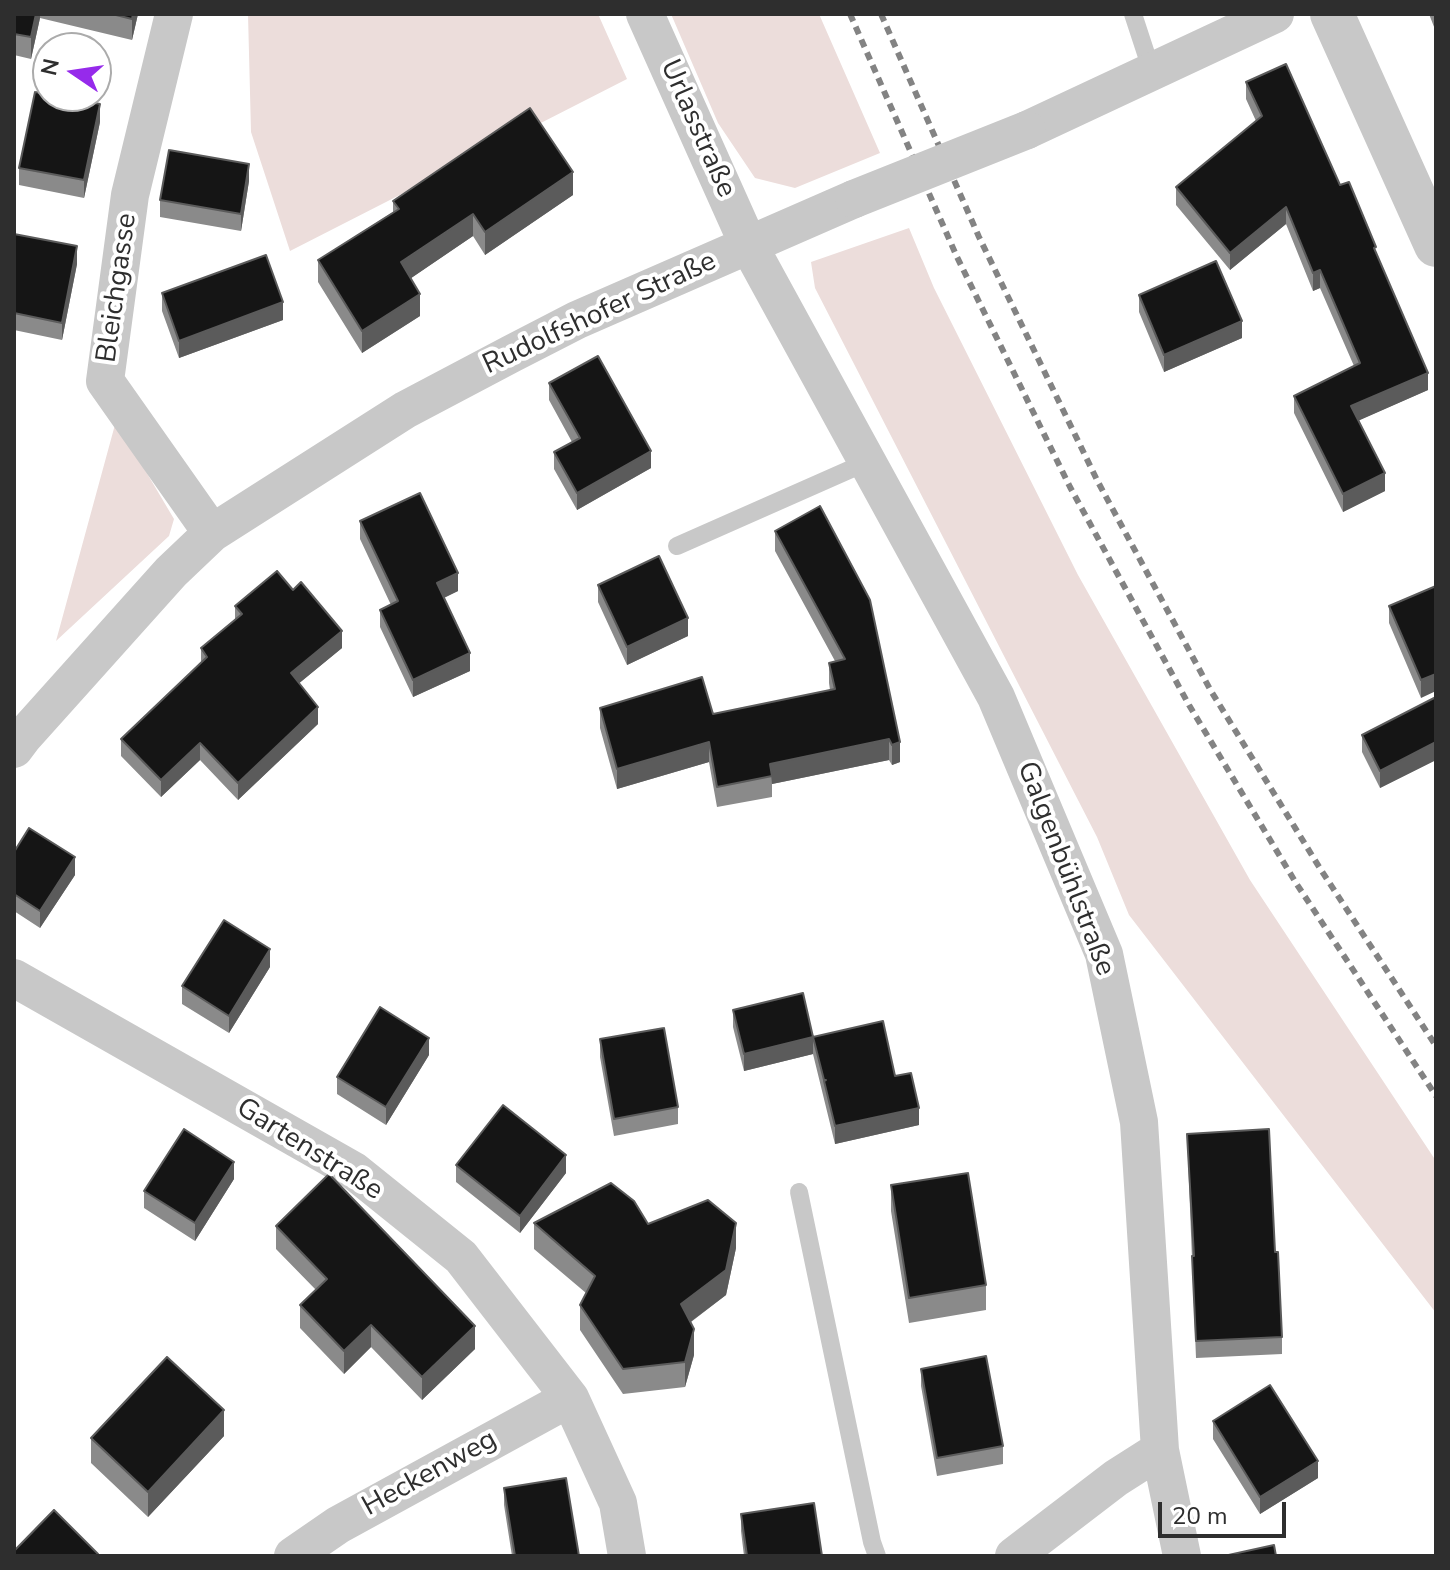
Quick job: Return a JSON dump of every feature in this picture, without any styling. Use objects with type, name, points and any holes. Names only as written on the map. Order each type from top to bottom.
[{"type":"street","name":"Bleichgasse","points":[[174,14],[130,195],[105,381],[212,533]]},
{"type":"street","name":"Urlasstraße","points":[[645,14],[748,244]]},
{"type":"street","name":"Rudolfshofer Straße","points":[[17,741],[171,572],[212,533],[405,410],[577,320],[854,199],[1027,130],[1275,14]]},
{"type":"street","points":[[1332,14],[1436,245]]},
{"type":"street","name":"Galgenbühlstraße","points":[[748,244],[996,697],[1104,954],[1139,1122],[1160,1450],[1182,1556]]},
{"type":"street","name":"Gartenstraße","points":[[14,978],[354,1171],[461,1257],[570,1398],[618,1503],[627,1556]]},
{"type":"street","name":"Heckenweg","points":[[293,1556],[338,1525],[570,1398]]},
{"type":"street","points":[[1014,1556],[1116,1478],[1160,1450]]},
{"type":"lane","points":[[1133,14],[1152,72]]},
{"type":"lane","points":[[677,546],[867,462]]},
{"type":"lane","points":[[799,1192],[877,1556]]},
{"type":"shaded area","points":[[248,14],[598,14],[627,79],[290,251],[251,132]]},
{"type":"shaded area","points":[[671,14],[819,14],[880,153],[795,188],[755,178],[718,123]]},
{"type":"shaded area","points":[[909,228],[934,288],[1078,575],[1250,880],[1436,1161],[1436,1313],[1129,915],[1097,837],[815,288],[811,262]]},
{"type":"shaded area","points":[[116,421],[174,519],[169,536],[56,641]]},
{"type":"building","points":[[14,14],[36,14],[31,37],[14,34]]},
{"type":"building","points":[[112,14],[133,14],[132,19]]},
{"type":"building","points":[[1286,64],[1340,185],[1349,182],[1428,373],[1351,406],[1385,473],[1343,494],[1294,396],[1360,363],[1320,270],[1313,273],[1286,207],[1230,253],[1176,187],[1262,116],[1246,82]]},
{"type":"building","points":[[32,106],[32,112],[98,112],[84,180],[19,168]]},
{"type":"building","points":[[530,108],[573,172],[485,232],[473,214],[401,262],[420,294],[362,331],[318,260],[399,209],[393,201]]},
{"type":"building","points":[[169,150],[249,164],[241,214],[160,200]]},
{"type":"building","points":[[14,234],[77,246],[62,323],[14,313]]},
{"type":"building","points":[[266,255],[283,302],[179,341],[162,293]]},
{"type":"building","points":[[1216,261],[1242,321],[1164,355],[1139,295]]},
{"type":"building","points":[[598,356],[651,451],[577,493],[554,452],[580,438],[549,383]]},
{"type":"building","points":[[420,493],[458,573],[437,583],[470,653],[413,680],[380,610],[398,601],[360,521]]},
{"type":"building","points":[[820,506],[870,600],[900,742],[892,745],[889,739],[770,764],[772,776],[717,787],[709,742],[617,769],[600,708],[702,677],[713,714],[835,689],[829,663],[845,659],[775,531]]},
{"type":"building","points":[[659,556],[688,618],[627,647],[598,585]]},
{"type":"building","points":[[277,571],[293,590],[301,582],[342,631],[291,673],[318,707],[238,783],[200,743],[161,780],[121,739],[207,657],[201,648],[242,614],[235,606]]},
{"type":"building","points":[[1436,586],[1436,674],[1421,680],[1389,606]]},
{"type":"building","points":[[1436,697],[1436,742],[1380,771],[1362,735]]},
{"type":"building","points":[[29,828],[75,857],[40,911],[14,894],[14,852]]},
{"type":"building","points":[[224,920],[270,949],[229,1016],[182,986]]},
{"type":"building","points":[[803,993],[813,1037],[744,1054],[733,1010]]},
{"type":"building","points":[[380,1007],[429,1038],[386,1107],[337,1077]]},
{"type":"building","points":[[883,1021],[895,1076],[911,1073],[919,1108],[835,1126],[813,1037]]},
{"type":"building","points":[[664,1028],[678,1107],[614,1119],[600,1039]]},
{"type":"building","points":[[503,1105],[566,1155],[520,1216],[456,1165]]},
{"type":"building","points":[[184,1129],[234,1162],[195,1223],[144,1191]]},
{"type":"building","points":[[1269,1129],[1282,1337],[1196,1341],[1187,1134]]},
{"type":"building","points":[[968,1173],[986,1285],[909,1298],[891,1185]]},
{"type":"building","points":[[329,1174],[475,1326],[422,1377],[371,1325],[344,1351],[300,1305],[327,1279],[276,1226]]},
{"type":"building","points":[[611,1183],[634,1201],[648,1224],[708,1200],[736,1223],[726,1270],[681,1304],[694,1329],[685,1362],[623,1369],[580,1305],[595,1276],[534,1223]]},
{"type":"building","points":[[986,1356],[1003,1446],[937,1458],[921,1369]]},
{"type":"building","points":[[167,1357],[224,1410],[148,1492],[91,1438]]},
{"type":"building","points":[[1270,1385],[1318,1461],[1260,1497],[1213,1421]]},
{"type":"building","points":[[566,1478],[579,1556],[515,1556],[504,1488]]},
{"type":"building","points":[[814,1503],[822,1556],[747,1556],[741,1514]]},
{"type":"building","points":[[54,1510],[98,1554],[96,1556],[14,1556],[14,1551]]},
{"type":"building","points":[[1274,1545],[1276,1556],[1224,1556]]},
{"type":"railway","points":[[850,14],[957,257],[1070,487],[1189,705],[1296,883],[1436,1096]]},
{"type":"railway","points":[[881,14],[979,237],[1098,482],[1211,691],[1321,870],[1436,1046]]}]
